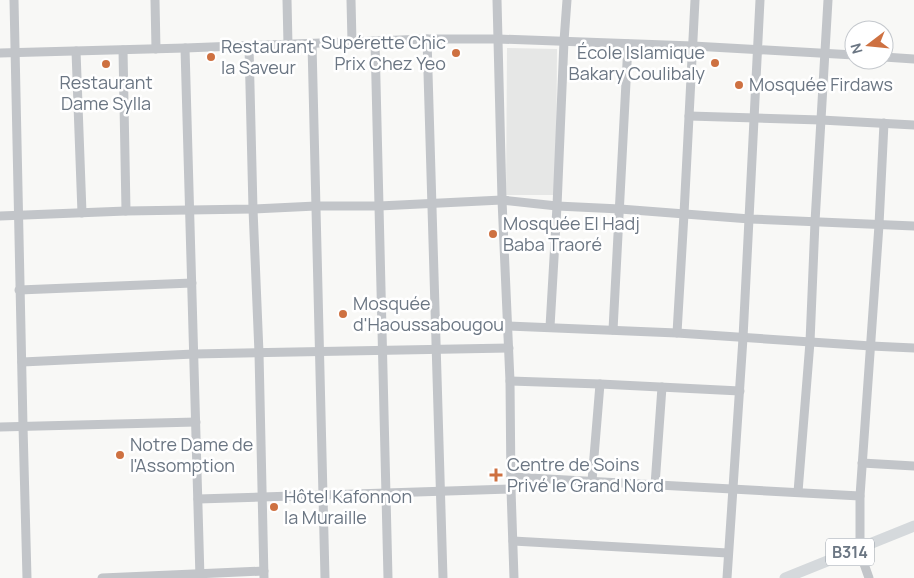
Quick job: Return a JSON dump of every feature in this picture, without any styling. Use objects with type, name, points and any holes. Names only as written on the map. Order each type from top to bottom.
[{"type":"main road","name":"B314","points":[[785,578],[914,526]]},
{"type":"street","points":[[14,0],[27,578]]},
{"type":"street","points":[[155,0],[156,49]]},
{"type":"street","points":[[287,0],[288,45]]},
{"type":"street","points":[[351,0],[352,42]]},
{"type":"street","points":[[498,0],[502,200],[509,348],[514,578]]},
{"type":"street","points":[[550,327],[567,0]]},
{"type":"street","points":[[677,333],[695,0]]},
{"type":"street","points":[[727,578],[750,219],[760,0]]},
{"type":"street","points":[[798,492],[810,342],[828,0]]},
{"type":"street","points":[[0,53],[427,39],[498,39],[693,46],[844,55]]},
{"type":"street","points":[[427,39],[443,578]]},
{"type":"street","points":[[375,41],[388,578]]},
{"type":"street","points":[[312,44],[325,578]]},
{"type":"street","points":[[613,330],[628,44]]},
{"type":"street","points":[[102,578],[264,575],[249,46]]},
{"type":"street","points":[[184,48],[200,576]]},
{"type":"street","points":[[123,50],[126,211]]},
{"type":"street","points":[[76,51],[82,213]]},
{"type":"street","points":[[894,58],[914,59]]},
{"type":"street","points":[[690,116],[914,125]]},
{"type":"street","points":[[870,578],[863,562],[860,547],[860,496],[879,225],[884,123]]},
{"type":"street","points":[[0,216],[126,211],[379,206],[502,200],[557,206],[750,219],[914,226]]},
{"type":"street","points":[[20,290],[192,283]]},
{"type":"street","points":[[508,326],[677,333],[914,348]]},
{"type":"street","points":[[22,362],[194,354],[509,348]]},
{"type":"street","points":[[510,381],[740,391]]},
{"type":"street","points":[[592,481],[600,384]]},
{"type":"street","points":[[654,485],[662,387]]},
{"type":"street","points":[[0,427],[196,422]]},
{"type":"street","points":[[862,463],[914,466]]},
{"type":"street","points":[[511,477],[860,496]]},
{"type":"street","points":[[198,499],[511,489]]},
{"type":"street","points":[[513,541],[728,553]]},
{"type":"shaded area","points":[[507,48],[557,49],[556,195],[506,195]]},
{"type":"place","name":"Supérette Chic Prix Chez Yeo","points":[[456,53]]},
{"type":"place","name":"Restaurant la Saveur","points":[[211,57]]},
{"type":"place","name":"École Islamique Bakary Coulibaly","points":[[715,63]]},
{"type":"place","name":"Restaurant Dame Sylla","points":[[106,64]]},
{"type":"place","name":"Mosquée Firdaws","points":[[739,85]]},
{"type":"place","name":"Mosquée El Hadj Baba Traoré","points":[[493,234]]},
{"type":"place","name":"Mosquée d'Haoussabougou","points":[[343,314]]},
{"type":"place","name":"Notre Dame de l'Assomption","points":[[120,455]]},
{"type":"place","name":"Centre de Soins Privé le Grand Nord","points":[[496,475]]},
{"type":"place","name":"Hôtel Kafonnon la Muraille","points":[[274,507]]}]
